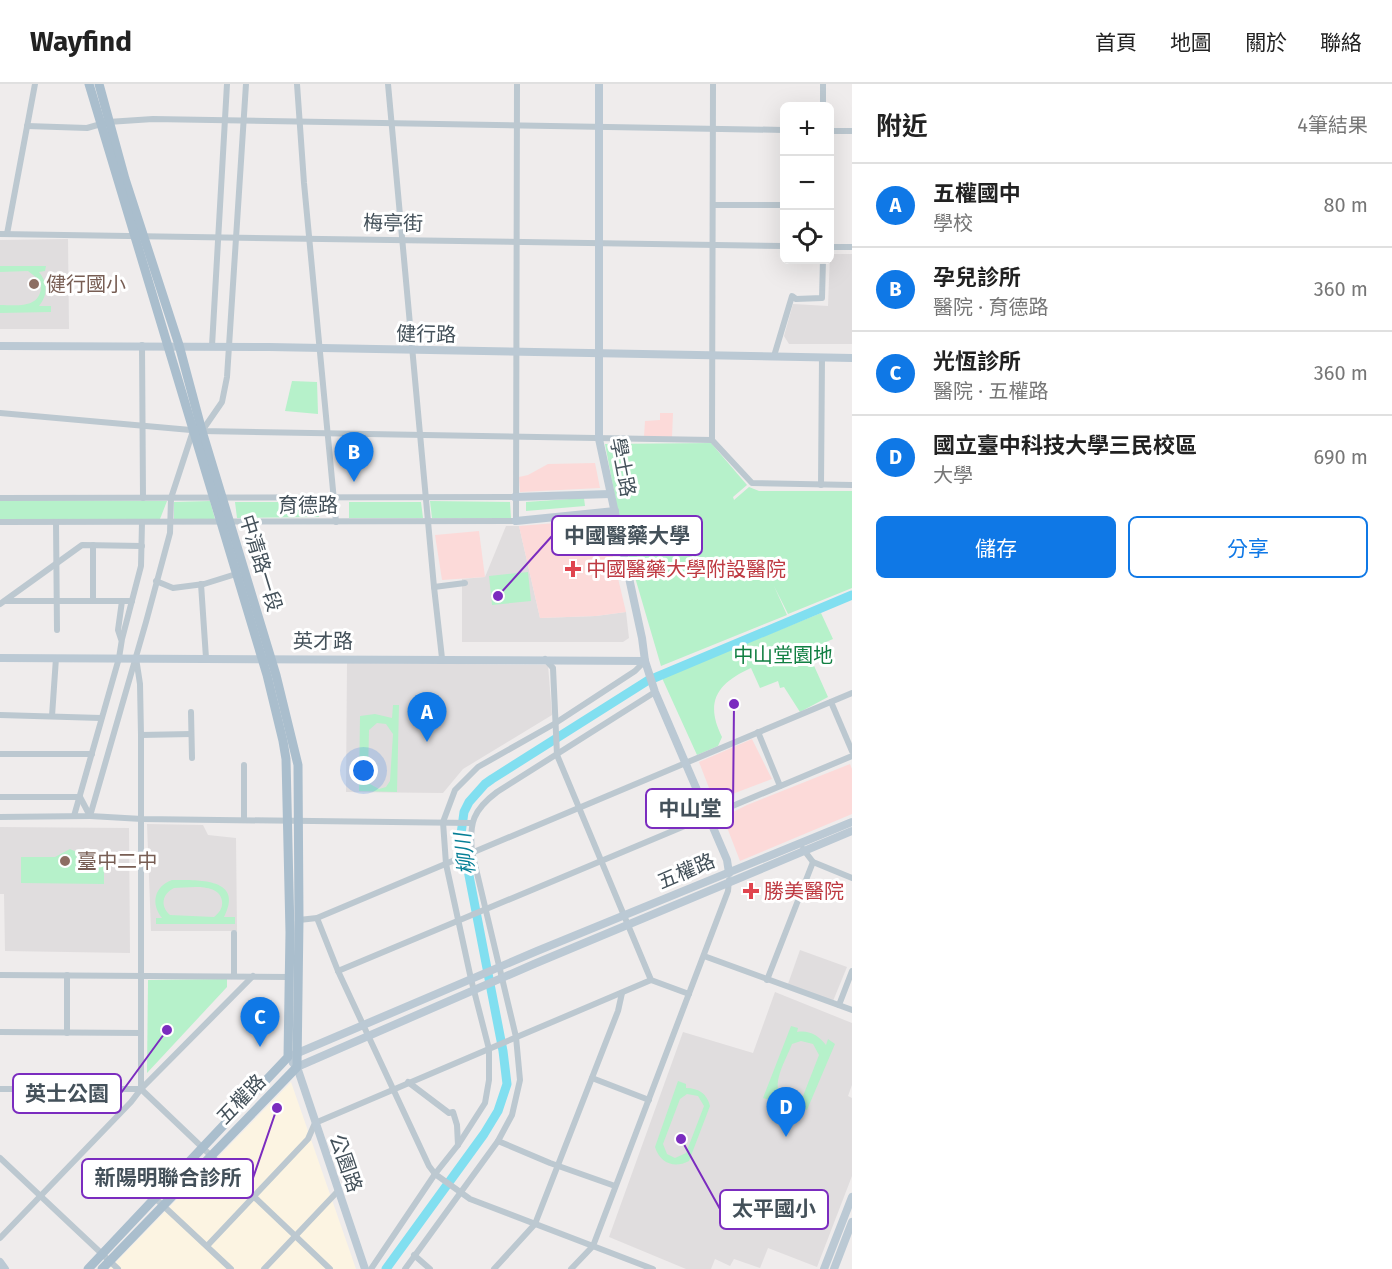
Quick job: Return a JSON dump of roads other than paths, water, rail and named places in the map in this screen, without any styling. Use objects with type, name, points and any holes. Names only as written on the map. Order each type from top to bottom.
[{"type":"main road","name":"中清路一段","points":[[89,84],[105,123],[139,235],[167,345],[198,431],[297,765],[293,820],[288,1057]]},
{"type":"main road","name":"中清路一段","points":[[99,84],[105,123]]},
{"type":"main road","name":"中清路一段","points":[[139,235],[179,345],[198,431]]},
{"type":"main road","name":"中清路一段","points":[[225,522],[236,574],[266,658]]},
{"type":"main road","name":"中清路一段","points":[[293,820],[299,920],[297,1067]]},
{"type":"main road","name":"五權路","points":[[88,1269],[288,1057]]},
{"type":"main road","name":"五權路","points":[[102,1269],[297,1067]]},
{"type":"street","points":[[3,234],[34,84]]},
{"type":"street","points":[[212,346],[226,84]]},
{"type":"street","points":[[90,816],[170,533],[171,498],[198,431],[222,402],[230,346],[246,84]]},
{"type":"street","points":[[297,84],[336,522]]},
{"type":"street","points":[[388,84],[442,658]]},
{"type":"street","points":[[516,522],[517,84]]},
{"type":"street","name":"學士路","points":[[599,84],[599,439],[645,661],[654,688],[727,860],[729,873]]},
{"type":"street","points":[[713,84],[712,440],[752,483],[852,485]]},
{"type":"street","points":[[823,84],[823,102]]},
{"type":"street","points":[[27,126],[87,128],[105,123],[153,119],[780,130]]},
{"type":"street","points":[[834,131],[852,131]]},
{"type":"street","points":[[713,205],[780,205]]},
{"type":"street","name":"梅亭街","points":[[3,234],[780,246]]},
{"type":"street","points":[[834,247],[852,247]]},
{"type":"street","points":[[774,356],[792,296],[796,299],[822,298],[822,264]]},
{"type":"street","points":[[142,345],[142,498]]},
{"type":"street","name":"健行路","points":[[0,346],[179,345],[852,358]]},
{"type":"street","points":[[821,485],[822,357]]},
{"type":"street","points":[[0,413],[198,431],[712,440]]},
{"type":"street","name":"育德路","points":[[0,498],[515,497],[610,494]]},
{"type":"street","name":"育德路","points":[[0,522],[516,522],[615,511]]},
{"type":"street","points":[[56,522],[57,630]]},
{"type":"street","points":[[75,816],[119,658],[141,566],[142,522]]},
{"type":"street","points":[[2,603],[82,545],[142,546]]},
{"type":"street","points":[[93,545],[93,601]]},
{"type":"street","points":[[156,581],[173,588],[201,585],[236,574]]},
{"type":"street","points":[[434,587],[465,584]]},
{"type":"street","points":[[201,585],[206,658]]},
{"type":"street","points":[[122,601],[118,630],[122,639]]},
{"type":"street","points":[[2,603],[132,601]]},
{"type":"street","name":"英才路","points":[[0,658],[442,658],[645,661]]},
{"type":"street","points":[[52,716],[56,658]]},
{"type":"street","points":[[136,658],[140,684],[142,819],[141,1089]]},
{"type":"street","points":[[545,659],[553,668],[557,755],[651,980]]},
{"type":"street","points":[[371,1269],[458,1145],[484,1103],[489,1080],[491,1048],[473,990],[461,919],[447,863],[443,822],[455,790],[468,775],[492,758],[554,727],[635,671],[645,661]]},
{"type":"street","points":[[405,1269],[498,1141],[512,1115],[520,1088],[500,967],[482,910],[470,853],[471,823],[483,802],[557,755],[654,688]]},
{"type":"street","points":[[290,932],[299,920],[317,918],[852,693]]},
{"type":"street","points":[[831,702],[852,751]]},
{"type":"street","points":[[191,712],[192,758]]},
{"type":"street","points":[[0,715],[102,718]]},
{"type":"street","points":[[758,732],[780,786]]},
{"type":"street","points":[[141,735],[191,734]]},
{"type":"street","points":[[0,754],[92,754]]},
{"type":"street","points":[[338,971],[852,756]]},
{"type":"street","points":[[244,765],[244,819]]},
{"type":"street","points":[[0,797],[80,797]]},
{"type":"street","points":[[80,797],[90,816]]},
{"type":"street","points":[[0,817],[90,816],[142,819],[471,823]]},
{"type":"street","name":"五權路","points":[[297,1067],[473,990],[729,883],[852,822]]},
{"type":"street","name":"五權路","points":[[471,980],[729,873],[852,831]]},
{"type":"street","points":[[802,847],[813,862],[852,878]]},
{"type":"street","points":[[767,980],[813,862]]},
{"type":"street","points":[[571,1269],[593,1246],[728,891],[729,873]]},
{"type":"street","points":[[317,918],[363,1026],[429,1166],[438,1176],[460,1193],[653,1269]]},
{"type":"street","points":[[234,933],[234,976]]},
{"type":"street","points":[[704,956],[852,1011]]},
{"type":"street","points":[[838,1005],[852,971]]},
{"type":"street","points":[[0,975],[289,977]]},
{"type":"street","points":[[67,975],[67,1033]]},
{"type":"street","points":[[0,1238],[141,1089],[253,976]]},
{"type":"street","points":[[297,1067],[288,1057],[471,980]]},
{"type":"street","points":[[207,1246],[308,1139],[315,1123],[651,980],[689,994]]},
{"type":"street","points":[[494,1269],[535,1224],[618,1011],[622,993]]},
{"type":"street","points":[[607,999],[618,1011]]},
{"type":"street","points":[[0,1032],[141,1033]]},
{"type":"street","name":"公園路","points":[[297,1067],[365,1269]]},
{"type":"street","points":[[592,1078],[649,1100]]},
{"type":"street","points":[[408,1082],[449,1113],[453,1112],[458,1125],[458,1145]]},
{"type":"street","points":[[0,1089],[141,1089],[330,1269]]},
{"type":"street","points":[[498,1141],[615,1186]]},
{"type":"street","points":[[0,1158],[118,1269]]},
{"type":"street","points":[[264,1269],[338,1191]]},
{"type":"street","points":[[824,1269],[852,1197]]},
{"type":"street","points":[[155,1198],[231,1269]]},
{"type":"street","points":[[834,1269],[852,1222]]},
{"type":"street","points":[[414,1256],[430,1269]]},
{"type":"street","points":[[0,1262],[5,1269]]},
{"type":"waterway","name":"柳川","points":[[386,1269],[484,1134],[498,1111],[507,1084],[503,1051],[461,834],[464,812],[469,802],[492,779],[647,681],[852,595]]},
{"type":"place","name":"健行國小","points":[[34,284]]},
{"type":"place","name":"孕兒診所","points":[[354,482]]},
{"type":"place","name":"中國醫藥大學附設醫院","points":[[573,569]]},
{"type":"place","name":"中國醫藥大學","points":[[498,596]]},
{"type":"place","name":"中山堂","points":[[734,704]]},
{"type":"place","name":"五權國中","points":[[427,742]]},
{"type":"place","name":"臺中二中","points":[[65,861]]},
{"type":"place","name":"勝美醫院","points":[[751,891]]},
{"type":"place","name":"英士公園","points":[[167,1030]]},
{"type":"place","name":"光恆診所","points":[[260,1047]]},
{"type":"place","name":"新陽明聯合診所","points":[[277,1108]]},
{"type":"place","name":"國立臺中科技大學三民校區","points":[[786,1137]]},
{"type":"place","name":"太平國小","points":[[681,1139]]},
{"type":"park label","name":"中山堂園地","points":[[783,655]]}]
